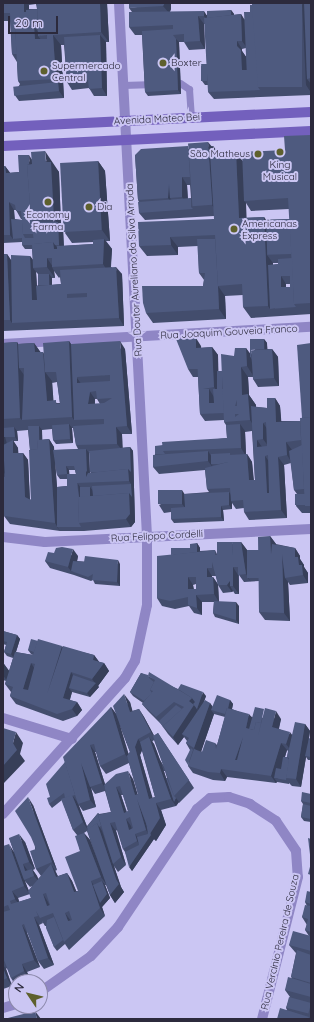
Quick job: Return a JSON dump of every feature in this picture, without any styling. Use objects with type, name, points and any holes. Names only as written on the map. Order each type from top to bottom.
[{"type":"main road","name":"Avenida Mateo Bei","points":[[3,127],[311,112]]},
{"type":"main road","name":"Avenida Mateo Bei","points":[[3,146],[311,131]]},
{"type":"street","name":"Rua Doutor Aureliano da Silva Arruda","points":[[3,814],[72,739],[125,678],[135,661],[147,605],[147,536],[120,3]]},
{"type":"street","name":"Rua Joaquim Gouveia Franco","points":[[3,344],[311,327]]},
{"type":"street","name":"Rua Felippo Cordelli","points":[[3,537],[45,542],[311,529]]},
{"type":"street","points":[[3,718],[72,739]]},
{"type":"street","name":"Rua Vercínio Pereira de Souza","points":[[48,986],[91,956],[118,927],[197,809],[210,798],[230,797],[250,804],[276,821],[296,851],[298,876],[262,1019]]},
{"type":"lane","points":[[180,83],[189,89],[190,118]]},
{"type":"lane","points":[[123,85],[147,84]]},
{"type":"building","points":[[3,3],[24,3],[24,12],[37,12],[38,29],[34,26],[15,27],[17,54],[12,54],[10,13],[3,13]]},
{"type":"building","points":[[37,3],[100,3],[101,32],[53,35],[56,79],[18,81],[15,27],[34,26],[35,39],[47,39],[47,35],[38,36]]},
{"type":"building","points":[[129,3],[165,3],[163,6],[129,8]]},
{"type":"building","points":[[252,3],[302,3],[302,87],[252,87]]},
{"type":"building","points":[[304,3],[311,3],[311,78],[307,79]]},
{"type":"building","points":[[250,5],[252,5],[258,87],[260,90],[208,92],[204,18],[241,14],[242,41],[237,41],[237,46],[241,50],[242,70],[247,70],[244,12],[250,12]]},
{"type":"building","points":[[37,9],[37,12],[26,12],[26,10]]},
{"type":"building","points":[[231,10],[231,15],[207,18],[207,11]]},
{"type":"building","points":[[204,11],[204,16],[198,16],[200,41],[184,42],[184,34],[173,35],[173,25],[129,27],[129,12]]},
{"type":"building","name":"Boxter","points":[[173,29],[173,35],[176,39],[178,90],[145,92],[142,31]]},
{"type":"building","points":[[100,35],[102,88],[89,89],[88,80],[67,82],[64,37]]},
{"type":"building","points":[[201,64],[207,64],[207,81],[201,81]]},
{"type":"building","points":[[58,82],[59,91],[14,96],[13,87]]},
{"type":"building","points":[[311,135],[311,303],[294,304],[288,198],[244,201],[242,152],[285,150],[284,136]]},
{"type":"building","points":[[208,142],[212,205],[192,206],[188,143]]},
{"type":"building","points":[[188,146],[190,177],[182,177],[182,197],[170,198],[169,184],[168,198],[138,200],[135,155],[141,149]]},
{"type":"building","name":"Economy Farma","points":[[45,151],[46,162],[51,162],[54,218],[31,219],[27,165],[32,164],[31,152]]},
{"type":"building","points":[[236,152],[239,218],[264,217],[268,306],[243,307],[242,284],[218,286],[215,235],[170,237],[171,245],[139,246],[138,222],[214,219],[210,153]]},
{"type":"building","points":[[18,155],[29,155],[29,164],[27,165],[31,219],[33,222],[58,222],[59,245],[55,245],[53,242],[34,244],[33,234],[23,234],[21,211],[16,211],[15,205],[9,202],[10,235],[3,235],[3,166],[5,166],[6,173],[19,172]]},
{"type":"building","name":"Dia","points":[[98,161],[102,230],[64,232],[60,163]]},
{"type":"building","points":[[191,198],[191,207],[193,209],[139,213],[138,202]]},
{"type":"building","points":[[11,219],[22,220],[23,234],[25,238],[34,238],[34,244],[22,245],[22,238],[13,239]]},
{"type":"building","points":[[290,219],[291,254],[267,255],[266,220]]},
{"type":"building","points":[[104,239],[103,264],[52,267],[52,258],[47,258],[47,267],[33,268],[32,244],[53,242],[54,249],[57,249],[57,246],[93,244],[93,240]]},
{"type":"building","points":[[197,239],[215,239],[218,286],[203,286],[205,273],[199,273]]},
{"type":"building","points":[[3,254],[7,254],[10,320],[3,320]]},
{"type":"building","points":[[11,255],[30,256],[32,300],[37,300],[36,286],[61,284],[60,270],[116,267],[119,318],[12,323]],"holes":[[[87,293],[87,297],[67,298],[67,294]]]},
{"type":"building","points":[[292,258],[294,304],[296,307],[270,309],[268,265],[278,264],[278,259]],"holes":[[[281,276],[290,276],[290,287],[281,287]]]},
{"type":"building","points":[[38,274],[49,274],[49,285],[38,285]]},
{"type":"building","points":[[142,286],[218,286],[219,309],[146,313],[143,303]]},
{"type":"building","points":[[196,338],[196,348],[212,347],[214,387],[203,389],[209,389],[209,403],[214,403],[213,389],[223,389],[224,413],[200,414],[198,369],[188,369],[176,339]]},
{"type":"building","points":[[250,339],[264,339],[264,349],[251,350],[251,357],[250,357]]},
{"type":"building","points":[[69,341],[72,417],[22,420],[24,368],[19,368],[18,344],[34,343],[35,352],[43,352],[47,401],[56,400],[56,404],[60,404],[56,372],[45,372],[43,343]]},
{"type":"building","points":[[120,341],[127,426],[116,427],[117,444],[76,445],[73,426],[104,424],[104,419],[74,420],[71,344]],"holes":[[[110,375],[110,381],[77,383],[77,377]],[[96,391],[97,399],[112,398],[104,403],[88,404],[90,392]]]},
{"type":"building","points":[[17,342],[20,418],[3,419],[3,343]]},
{"type":"building","points":[[311,343],[311,417],[302,418],[297,345]]},
{"type":"building","points":[[235,348],[246,348],[247,366],[241,367],[242,395],[248,394],[250,420],[224,422],[221,354],[234,356]]},
{"type":"building","points":[[272,349],[274,378],[253,379],[251,350]]},
{"type":"building","points":[[217,371],[222,371],[222,389],[217,389]]},
{"type":"building","points":[[267,398],[275,398],[276,422],[300,421],[301,440],[286,442],[287,455],[278,457],[281,510],[244,512],[243,500],[231,501],[230,488],[207,489],[205,468],[228,462],[228,455],[247,454],[249,480],[255,480],[251,406],[267,408]],"holes":[[[266,422],[267,446],[257,447],[257,440],[263,439],[263,423]],[[268,455],[269,493],[267,493],[265,456]]]},
{"type":"building","points":[[311,417],[311,506],[305,506],[300,418]]},
{"type":"building","points":[[69,424],[70,439],[53,440],[52,425]]},
{"type":"building","points":[[240,424],[241,448],[163,451],[162,442],[227,438],[226,425]]},
{"type":"building","points":[[28,426],[39,426],[39,440],[37,440],[38,449],[30,450]]},
{"type":"building","points":[[14,427],[15,437],[3,437],[3,428]]},
{"type":"building","points":[[49,439],[55,523],[4,516],[3,476],[5,477],[3,445],[13,440],[13,453],[23,453],[25,497],[31,500],[29,450],[38,449],[37,440]]},
{"type":"building","points":[[163,445],[163,451],[165,454],[155,454],[155,446]]},
{"type":"building","points":[[302,445],[304,489],[294,490],[289,451]]},
{"type":"building","points":[[130,447],[131,472],[128,469],[90,472],[89,451]]},
{"type":"building","points":[[86,449],[87,472],[77,471],[79,523],[81,527],[57,527],[57,487],[67,486],[67,474],[57,475],[53,450]],"holes":[[[66,466],[74,466],[76,474],[67,474]]]},
{"type":"building","points":[[208,451],[208,461],[153,467],[153,455]]},
{"type":"building","points":[[230,453],[230,455],[228,455],[228,462],[211,464],[211,454]]},
{"type":"building","points":[[128,469],[129,481],[77,483],[77,471],[86,471],[86,477],[88,473]]},
{"type":"building","points":[[131,484],[132,497],[129,493],[93,496],[92,486]]},
{"type":"building","points":[[80,487],[90,487],[90,497],[80,497]]},
{"type":"building","points":[[158,490],[182,490],[182,504],[158,504]]},
{"type":"building","points":[[229,492],[229,505],[221,506],[221,517],[171,519],[171,508],[185,507],[184,494]]},
{"type":"building","points":[[129,493],[130,514],[126,519],[79,523],[78,497]]},
{"type":"building","points":[[295,494],[305,494],[305,505],[295,505]]},
{"type":"building","points":[[270,536],[271,554],[272,544],[295,548],[295,557],[298,557],[299,565],[302,565],[303,575],[285,578],[282,554],[284,613],[259,612],[258,537]]},
{"type":"building","points":[[217,542],[232,542],[233,555],[217,555]]},
{"type":"building","points":[[232,542],[241,542],[246,574],[238,575],[238,567],[233,567],[233,586],[230,586],[230,581],[227,585],[218,585],[212,562],[212,568],[207,568],[207,577],[213,577],[214,594],[196,595],[197,608],[188,605],[188,597],[170,601],[157,598],[157,556],[215,550],[215,555],[233,555]],"holes":[[[188,577],[196,577],[196,589],[188,589]]]},
{"type":"building","points":[[197,543],[197,552],[171,555],[171,548],[190,548],[190,544]]},
{"type":"building","points":[[62,547],[73,549],[68,567],[45,561],[48,552],[54,553],[56,548]]},
{"type":"building","points":[[247,550],[259,550],[259,578],[247,578]]},
{"type":"building","points":[[85,556],[118,560],[117,582],[92,580],[93,574],[88,577],[71,571],[73,561],[84,562]]},
{"type":"building","points":[[214,601],[236,602],[236,620],[213,613]]},
{"type":"building","points":[[3,631],[17,635],[11,654],[4,652],[7,642],[3,641]]},
{"type":"building","points":[[31,639],[38,641],[34,652],[28,650]]},
{"type":"building","points":[[38,639],[62,646],[47,694],[63,646],[94,655],[93,660],[104,663],[92,679],[71,672],[63,698],[77,702],[72,709],[57,714],[10,696],[13,687],[5,684],[15,652],[33,655]],"holes":[[[31,663],[35,664],[28,690],[23,689]]]},
{"type":"building","points":[[149,672],[192,698],[189,701],[194,705],[173,737],[163,726],[184,707],[174,702],[156,717],[142,704],[153,691],[150,690],[155,680],[148,676]]},
{"type":"building","points":[[141,673],[148,675],[154,682],[150,690],[152,693],[144,701],[130,692]]},
{"type":"building","points":[[73,675],[96,683],[87,693],[69,688]]},
{"type":"building","points":[[181,684],[203,692],[197,709],[193,704],[195,702],[192,698],[178,689]]},
{"type":"building","points":[[124,694],[130,712],[139,709],[151,732],[138,739],[135,747],[149,799],[155,797],[140,742],[149,737],[171,799],[156,803],[160,818],[150,834],[137,799],[146,830],[135,834],[137,841],[123,849],[115,822],[110,823],[121,857],[113,864],[98,815],[111,812],[104,785],[116,774],[128,771],[135,795],[138,794],[127,756],[130,752],[113,706]],"holes":[[[120,786],[128,811],[124,813],[116,787]],[[130,817],[133,828],[129,830],[126,819]]]},
{"type":"building","points":[[217,695],[230,700],[225,714],[211,710]]},
{"type":"building","points":[[205,700],[210,703],[194,748],[186,743],[189,738],[182,734]]},
{"type":"building","points":[[176,705],[182,709],[163,726],[165,730],[159,721]]},
{"type":"building","points":[[111,707],[125,754],[100,766],[94,744],[90,745],[102,783],[90,787],[81,763],[90,800],[78,804],[63,757]]},
{"type":"building","points":[[255,707],[264,709],[261,723],[256,722],[254,730],[249,729]]},
{"type":"building","points":[[227,708],[249,714],[246,728],[254,730],[256,722],[261,723],[258,736],[265,708],[276,711],[272,727],[290,732],[286,744],[281,743],[271,776],[221,769],[220,773],[208,772],[188,766],[194,749],[202,752],[206,740],[215,743],[216,749]],"holes":[[[243,737],[237,760],[235,760]]]},
{"type":"building","points":[[295,722],[305,724],[296,779],[286,778],[289,758],[287,757]]},
{"type":"building","points":[[3,728],[16,732],[13,743],[17,750],[3,766]]},
{"type":"building","points":[[158,733],[189,780],[174,796],[153,736]]},
{"type":"building","points":[[309,738],[311,739],[311,757],[305,756]]},
{"type":"building","points":[[191,748],[193,750],[188,765],[185,760]]},
{"type":"building","points":[[283,757],[287,757],[289,760],[286,780],[274,778],[276,768],[281,769]]},
{"type":"building","points":[[65,762],[75,795],[65,798],[64,793],[49,804],[47,798],[50,797],[46,784]]},
{"type":"building","points":[[166,778],[176,798],[174,802]]},
{"type":"building","points":[[302,792],[311,794],[311,803],[301,801]]},
{"type":"building","points":[[72,795],[83,822],[73,830],[61,799]]},
{"type":"building","points":[[28,797],[52,862],[36,869],[30,851],[36,849],[31,837],[15,811]]},
{"type":"building","points":[[303,804],[311,806],[311,819],[301,817]]},
{"type":"building","points":[[98,813],[101,826],[99,827],[97,823],[88,830],[87,827]]},
{"type":"building","points":[[146,822],[151,835],[129,867],[125,852],[139,845],[137,837],[148,834]]},
{"type":"building","points":[[97,823],[119,884],[110,895],[87,830]]},
{"type":"building","points":[[84,833],[101,877],[91,881],[100,908],[64,942],[53,913],[40,918],[36,911],[38,916],[34,917],[48,958],[38,961],[24,924],[22,925],[34,960],[22,964],[24,971],[18,974],[9,974],[3,960],[3,912],[10,910],[8,905],[3,907],[3,846],[9,844],[24,886],[12,891],[15,899],[10,901],[11,904],[31,898],[28,891],[51,864],[56,877],[67,873],[74,892],[78,891],[65,857],[80,851],[75,836]],"holes":[[[46,893],[50,905],[47,906],[43,894]],[[69,911],[72,920],[68,921],[65,913]]]},
{"type":"building","points":[[19,834],[29,862],[23,864],[25,871],[32,869],[34,876],[24,880],[9,838]]},
{"type":"building","points":[[308,838],[311,839],[311,863]]},
{"type":"building","points":[[311,863],[311,875],[308,874]]},
{"type":"building","points":[[102,881],[107,894],[100,903],[93,885]]},
{"type":"building","points":[[307,891],[311,892],[311,904],[305,902]]},
{"type":"building","points":[[305,905],[311,906],[311,932],[305,930],[308,919],[302,917]]},
{"type":"building","points":[[54,917],[63,940],[54,947],[46,928],[47,920]]},
{"type":"building","points":[[293,931],[311,936],[311,951],[289,945]]},
{"type":"building","points":[[297,950],[311,955],[311,983],[291,977]]},
{"type":"building","points":[[3,968],[7,978],[3,980]]},
{"type":"building","points":[[288,977],[311,984],[311,997],[285,990]]},
{"type":"building","points":[[289,997],[311,1003],[308,1014],[286,1008]]},
{"type":"building","points":[[280,1008],[309,1017],[308,1019],[277,1019]]},
{"type":"building","points":[[23,1014],[36,1014],[37,1019],[4,1019]]},
{"type":"place","name":"Boxter","points":[[163,63]]},
{"type":"place","name":"Supermercado Central","points":[[44,71]]},
{"type":"place","name":"King Musical","points":[[280,152]]},
{"type":"place","name":"São Matheus","points":[[258,154]]},
{"type":"place","name":"Economy Farma","points":[[48,202]]},
{"type":"place","name":"Dia","points":[[89,207]]},
{"type":"place","name":"Americanas Express","points":[[234,229]]}]
